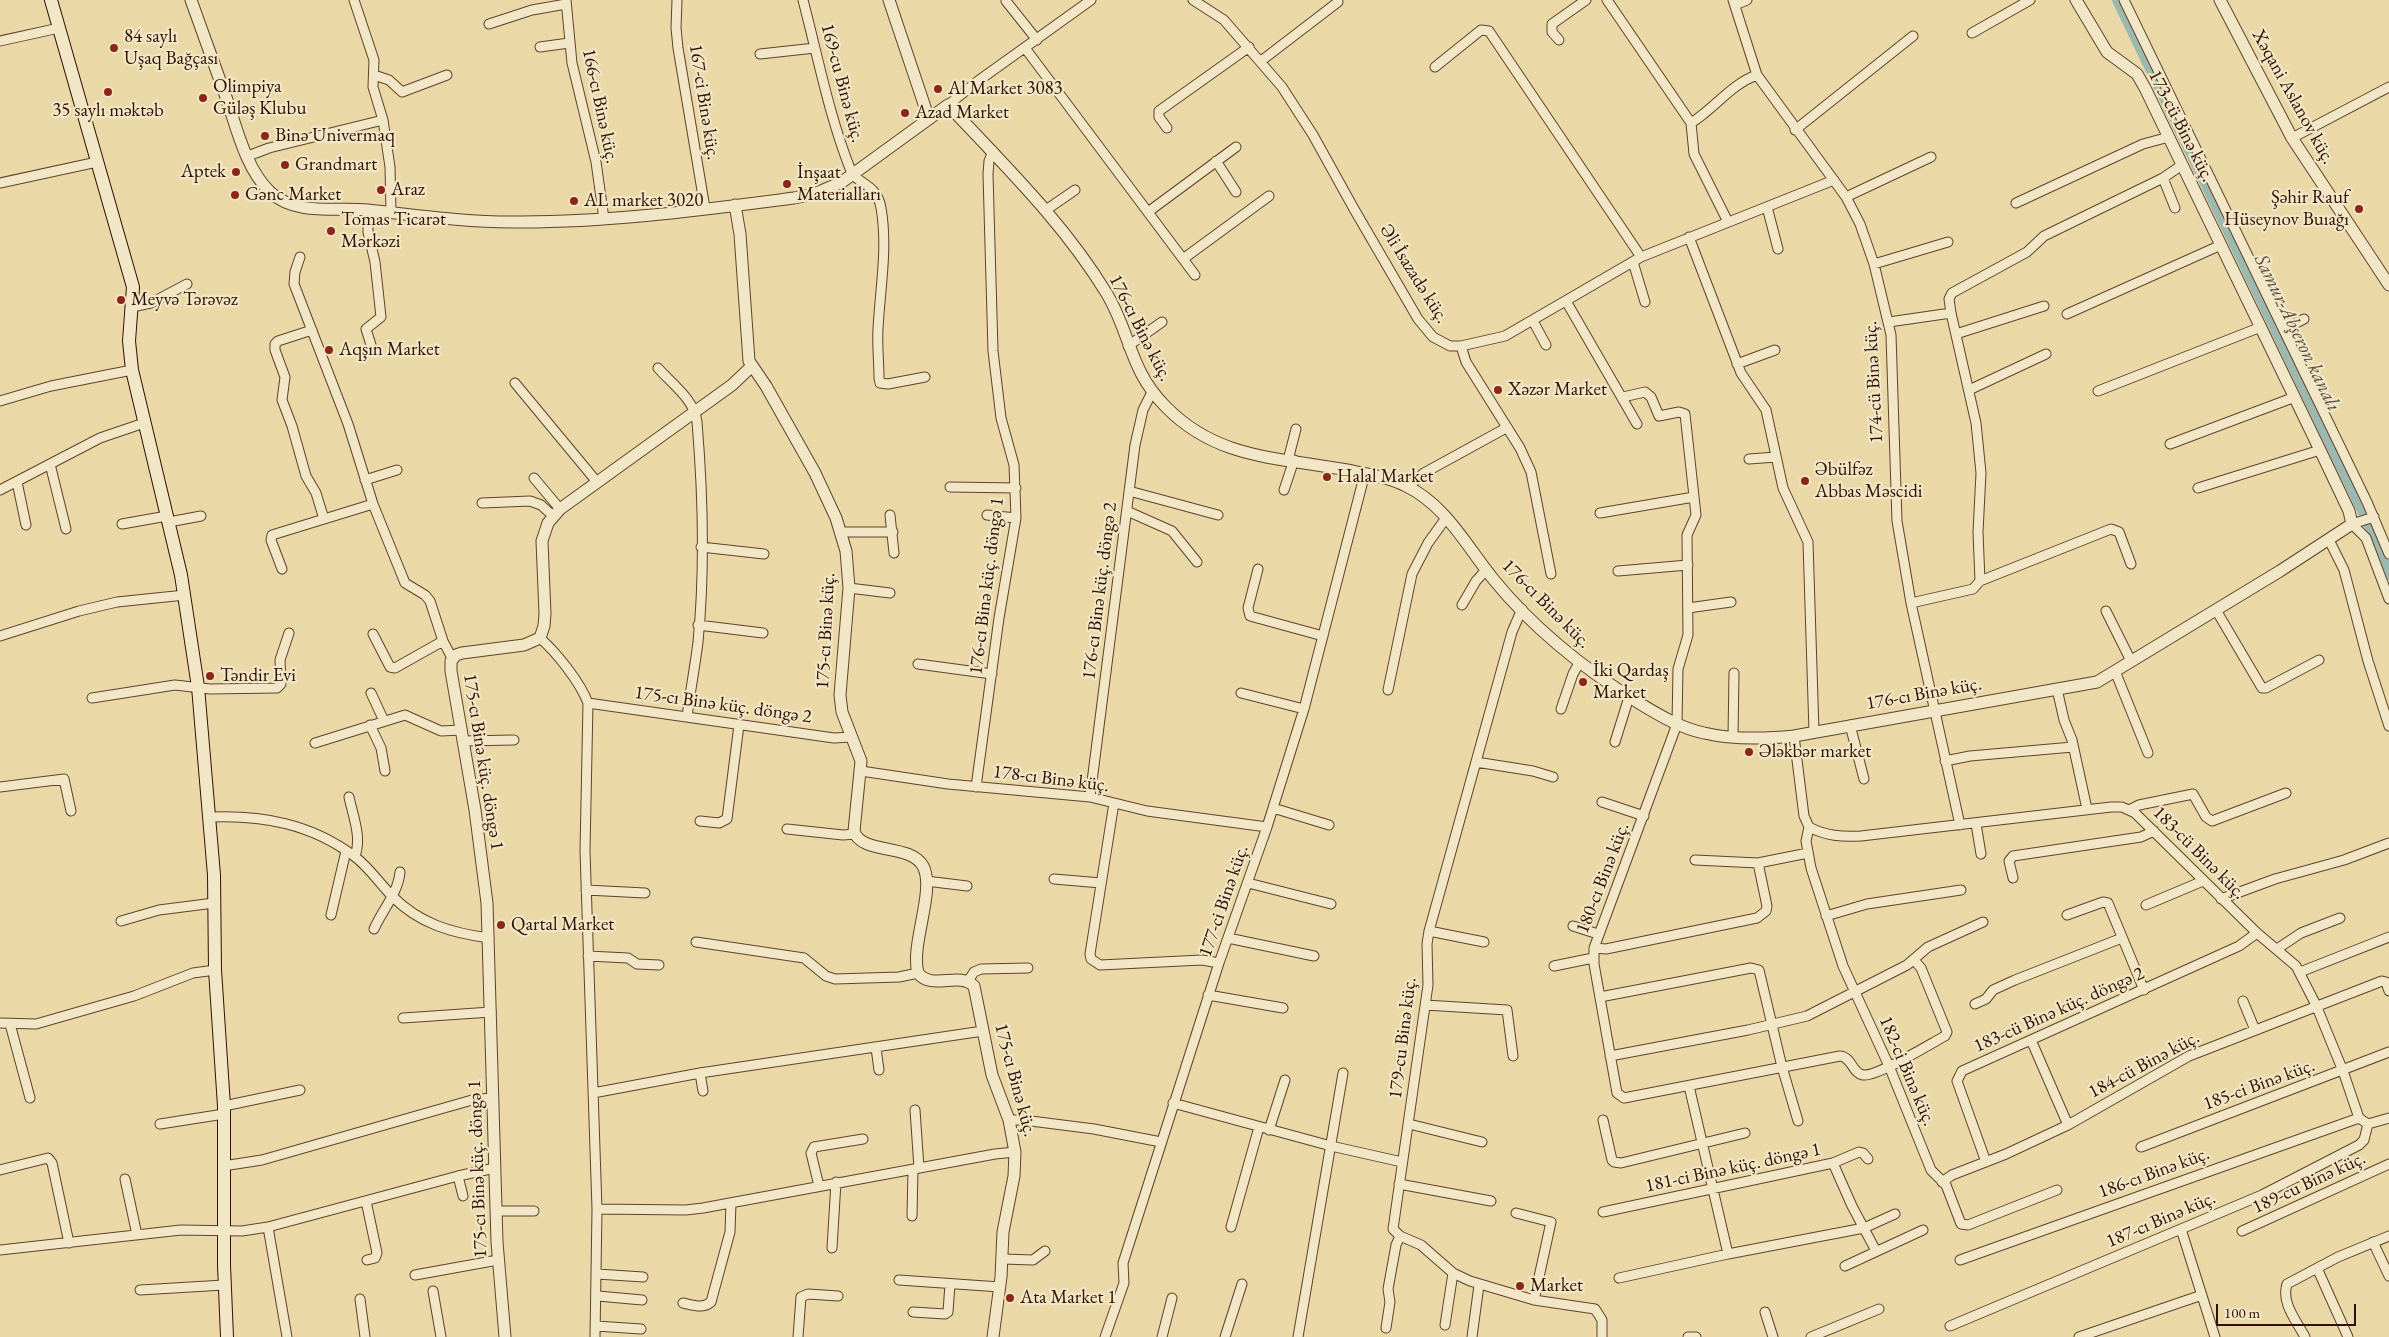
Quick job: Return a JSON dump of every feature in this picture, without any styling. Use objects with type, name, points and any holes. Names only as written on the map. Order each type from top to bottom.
[{"type":"main road","points":[[51,0],[133,287],[128,341],[132,370],[185,595],[198,688],[211,817],[215,970],[224,1110],[223,1232],[227,1337]]},
{"type":"street","points":[[191,0],[248,156],[268,190],[284,202],[304,207],[368,210],[494,222],[604,219],[735,206],[814,194],[852,175],[1091,0]]},
{"type":"street","points":[[354,0],[374,60],[373,87],[383,120],[390,167],[391,212]]},
{"type":"street","name":"167-ci Binə küç.","points":[[677,0],[676,28],[678,48],[705,208]]},
{"type":"street","name":"169-cu Binə küç.","points":[[803,0],[838,136],[852,175]]},
{"type":"street","points":[[889,0],[929,119]]},
{"type":"street","name":"Əli İsazadə küç.","points":[[1194,0],[1205,3],[1250,47],[1296,106],[1418,319],[1433,337],[1441,343],[1461,346],[1505,336],[1641,257],[1834,180]]},
{"type":"street","points":[[1559,40],[1552,32],[1552,24],[1586,0]]},
{"type":"street","points":[[1607,0],[1691,123],[1694,154],[1728,222]]},
{"type":"street","points":[[1734,3],[1747,0]]},
{"type":"street","points":[[1972,32],[2030,0]]},
{"type":"street","name":"173-cü Binə küç.","points":[[2076,0],[2107,52],[2137,74],[2295,397],[2349,512],[2352,524]]},
{"type":"street","points":[[2124,0],[2374,517],[2389,554]]},
{"type":"street","name":"Xəqani Aslanov küç.","points":[[2220,0],[2292,138],[2389,284]]},
{"type":"street","points":[[1006,1],[1036,40]]},
{"type":"street","points":[[489,24],[532,10],[566,2]]},
{"type":"street","name":"166-cı Binə küç.","points":[[566,2],[577,90],[599,177],[604,219]]},
{"type":"street","points":[[1261,61],[1338,2]]},
{"type":"street","name":"174-cü Binə küç.","points":[[1734,3],[1757,75],[1846,197],[1860,224],[1874,264],[1889,322],[1896,507],[1911,603],[1960,825]]},
{"type":"street","points":[[0,41],[59,28]]},
{"type":"street","points":[[1435,67],[1482,30],[1489,30],[1641,257]]},
{"type":"street","points":[[1796,130],[1913,36]]},
{"type":"street","points":[[540,47],[570,43]]},
{"type":"street","points":[[1167,128],[1159,117],[1159,111],[1250,47]]},
{"type":"street","points":[[760,54],[815,48]]},
{"type":"street","points":[[1025,48],[1195,275]]},
{"type":"street","points":[[374,75],[389,80],[402,92],[447,75]]},
{"type":"street","points":[[1691,123],[1703,116],[1742,82],[1757,75]]},
{"type":"street","points":[[2292,138],[2389,87]]},
{"type":"street","name":"176-cı Binə küç.","points":[[948,105],[993,151],[1046,210],[1108,296],[1141,375],[1152,392],[1182,422],[1216,443],[1241,453],[1365,473],[1408,487],[1426,499],[1446,518],[1486,570],[1522,609],[1579,663],[1629,697],[1677,724],[1704,733],[1733,737],[1766,738],[1794,736],[2097,682],[2352,524]]},
{"type":"street","points":[[248,156],[269,148],[383,120]]},
{"type":"street","points":[[2016,204],[2144,144],[2169,137]]},
{"type":"street","points":[[1148,212],[1236,147]]},
{"type":"street","name":"176-cı Binə küç. döngə 1","points":[[976,787],[1016,518],[1014,465],[1001,418],[993,351],[988,174],[989,161],[993,151]]},
{"type":"street","points":[[1846,197],[1931,157]]},
{"type":"street","points":[[1216,161],[1236,192]]},
{"type":"street","points":[[0,183],[98,162]]},
{"type":"street","points":[[1980,580],[1978,532],[1981,473],[1976,422],[1949,299],[1952,293],[2027,252],[2044,236],[2163,178],[2182,165]]},
{"type":"street","points":[[852,175],[868,184],[876,193],[881,207],[884,253],[878,332],[880,383],[888,384],[925,377]]},
{"type":"street","points":[[2163,178],[2175,208]]},
{"type":"street","points":[[1046,210],[1075,190]]},
{"type":"street","points":[[1183,259],[1269,196]]},
{"type":"street","name":"175-cı Binə küç.","points":[[735,206],[740,234],[747,354],[751,367],[766,386],[815,473],[842,532],[848,565],[849,588],[840,694],[842,712],[860,756],[861,771],[854,823],[855,834]]},
{"type":"street","points":[[1767,207],[1778,249]]},
{"type":"street","points":[[368,210],[368,232],[375,262],[381,317],[366,329],[371,345]]},
{"type":"street","points":[[1689,237],[1737,364],[1766,410],[1783,488],[1806,534],[1810,549],[1814,732]]},
{"type":"street","points":[[1874,264],[1948,242]]},
{"type":"street","points":[[2067,314],[2221,245]]},
{"type":"street","points":[[300,257],[294,272],[294,284],[344,413],[373,504],[405,583],[425,595],[430,601],[443,642],[452,658]]},
{"type":"street","points":[[1633,262],[1645,302]]},
{"type":"street","points":[[132,307],[151,303],[187,284]]},
{"type":"street","points":[[1566,301],[1637,424]]},
{"type":"street","points":[[1956,334],[2044,306]]},
{"type":"street","points":[[1889,322],[1951,313]]},
{"type":"street","points":[[2284,329],[2304,319]]},
{"type":"street","points":[[1533,321],[1546,345]]},
{"type":"street","points":[[1128,346],[1162,322]]},
{"type":"street","points":[[2098,391],[2261,327]]},
{"type":"street","points":[[312,330],[278,341],[275,344],[275,350],[285,377],[282,400],[292,426],[306,476],[316,493],[324,519]]},
{"type":"street","points":[[1461,346],[1466,362],[1520,448],[1531,472],[1551,574]]},
{"type":"street","points":[[1737,364],[1775,350]]},
{"type":"street","points":[[1969,390],[2046,354]]},
{"type":"street","points":[[595,1337],[598,1296],[597,1209],[586,890],[588,703],[580,687],[540,638],[545,614],[542,541],[545,530],[557,513],[738,380],[751,367]]},
{"type":"street","points":[[658,368],[695,412],[698,442],[701,547],[698,625],[687,717]]},
{"type":"street","points":[[0,401],[51,386],[132,370]]},
{"type":"street","points":[[515,383],[597,482]]},
{"type":"street","name":"176-cı Binə küç. döngə 2","points":[[1090,797],[1135,445],[1143,410],[1152,392]]},
{"type":"street","name":"180-cı Binə küç.","points":[[1623,397],[1645,392],[1651,397],[1659,416],[1679,412],[1685,414],[1696,520],[1687,536],[1687,643],[1678,676],[1677,724],[1594,948],[1593,958],[1615,1089],[1620,1097],[1690,1086],[1840,1056],[1848,1058],[1858,1072],[1862,1074],[1870,1074],[1889,1066],[1945,1036],[1948,1032],[1921,968],[1914,960]]},
{"type":"street","points":[[2170,444],[2295,397]]},
{"type":"street","points":[[0,490],[100,438],[144,423]]},
{"type":"street","points":[[1408,487],[1424,473],[1506,428]]},
{"type":"street","points":[[1284,490],[1296,429]]},
{"type":"street","points":[[2198,488],[2320,450]]},
{"type":"street","points":[[1749,459],[1776,457]]},
{"type":"street","points":[[50,464],[66,529]]},
{"type":"street","points":[[365,480],[397,470]]},
{"type":"street","name":"177-ci Binə küç.","points":[[1105,1337],[1122,1290],[1123,1264],[1173,1103],[1208,995],[1267,828],[1304,709],[1365,473]]},
{"type":"street","points":[[534,478],[557,513]]},
{"type":"street","points":[[17,482],[26,525]]},
{"type":"street","points":[[950,487],[1016,488]]},
{"type":"street","points":[[1129,491],[1218,514]]},
{"type":"street","points":[[1600,514],[1694,497]]},
{"type":"street","points":[[482,503],[530,501],[557,513]]},
{"type":"street","points":[[282,569],[271,540],[272,535],[373,504]]},
{"type":"street","points":[[1127,511],[1172,531],[1197,562]]},
{"type":"street","points":[[890,515],[894,553]]},
{"type":"street","points":[[987,515],[1016,518]]},
{"type":"street","points":[[122,524],[201,516]]},
{"type":"street","points":[[2374,517],[2352,524],[2366,538],[2389,599]]},
{"type":"street","points":[[1388,690],[1412,574],[1428,543],[1446,518]]},
{"type":"street","points":[[1911,603],[1973,588],[1980,580],[2111,528],[2119,532],[2131,564]]},
{"type":"street","points":[[842,532],[893,532]]},
{"type":"street","points":[[2329,540],[2344,570],[2368,660],[2389,726]]},
{"type":"street","points":[[701,547],[764,554]]},
{"type":"street","points":[[1618,572],[1688,566]]},
{"type":"street","points":[[1258,569],[1248,608],[1250,616],[1323,636]]},
{"type":"street","points":[[1462,605],[1476,581],[1486,570]]},
{"type":"street","points":[[849,588],[890,594]]},
{"type":"street","points":[[0,636],[98,606],[117,602],[185,595]]},
{"type":"street","points":[[1688,608],[1731,602]]},
{"type":"street","name":"179-cu Binə küç.","points":[[1400,1236],[1393,1229],[1392,1222],[1409,1124],[1429,979],[1427,955],[1429,931],[1512,632],[1522,609]]},
{"type":"street","points":[[2216,610],[2262,688],[2266,688],[2318,660]]},
{"type":"street","points":[[2106,611],[2131,661]]},
{"type":"street","points":[[698,625],[763,633]]},
{"type":"street","points":[[92,698],[176,685],[198,688],[277,688],[281,684],[280,660],[289,632]]},
{"type":"street","points":[[373,634],[390,667],[396,668],[443,642]]},
{"type":"street","name":"175-cı Binə küç. döngə 1","points":[[505,1337],[498,1260],[489,938],[485,882],[463,736],[451,671],[452,658],[462,653],[524,646],[540,638]]},
{"type":"street","points":[[1561,709],[1573,674],[1579,663]]},
{"type":"street","points":[[918,664],[992,674]]},
{"type":"street","points":[[2115,671],[2148,753]]},
{"type":"street","points":[[1733,737],[1734,673]]},
{"type":"street","points":[[2056,689],[2073,746],[2088,809]]},
{"type":"street","points":[[371,693],[384,721]]},
{"type":"street","points":[[1241,693],[1304,709]]},
{"type":"street","points":[[1615,742],[1629,697]]},
{"type":"street","name":"175-cı Binə küç. döngə 2","points":[[588,703],[834,738],[852,736]]},
{"type":"street","points":[[315,744],[405,715],[441,731],[463,736],[514,740]]},
{"type":"street","points":[[370,725],[381,748],[385,771]]},
{"type":"street","points":[[700,821],[719,822],[727,819],[739,725]]},
{"type":"street","points":[[1850,725],[1864,780]]},
{"type":"street","points":[[1794,736],[1804,816],[1810,827]]},
{"type":"street","points":[[1945,761],[1970,756],[2073,746]]},
{"type":"street","points":[[1476,762],[1553,776]]},
{"type":"street","name":"178-cı Binə küç.","points":[[861,771],[976,787],[1090,797],[1147,811],[1267,828]]},
{"type":"street","points":[[0,787],[64,779],[71,811]]},
{"type":"street","points":[[2129,810],[2139,805],[2193,794],[2206,817],[2212,821],[2286,793]]},
{"type":"street","points":[[349,797],[356,828],[357,843],[355,856]]},
{"type":"street","points":[[1602,802],[1644,816]]},
{"type":"street","points":[[1114,803],[1090,954],[1094,963],[1202,960],[1219,963]]},
{"type":"street","name":"183-cü Binə küç.","points":[[1810,827],[1823,833],[1845,837],[1976,824],[2088,809],[2111,807],[2129,810],[2154,831],[2221,899],[2300,972],[2316,1005],[2343,1071],[2359,1118]]},
{"type":"street","points":[[1273,808],[1329,825]]},
{"type":"street","points":[[211,817],[250,817],[290,824],[321,835],[355,856],[392,897],[412,914],[433,926],[460,934],[489,938]]},
{"type":"street","points":[[1976,824],[1980,854]]},
{"type":"street","name":"182-ci Binə küç.","points":[[1810,827],[1807,835],[1808,853],[1826,916],[1854,992],[1889,1066],[1931,1170],[1950,1193],[1964,1226],[2057,1190]]},
{"type":"street","points":[[787,829],[843,835],[855,834],[870,845],[915,857],[923,866],[926,881],[917,958],[918,973]]},
{"type":"street","points":[[2013,878],[2009,861],[2014,856],[2141,837],[2154,831]]},
{"type":"street","points":[[2221,899],[2275,879],[2344,860],[2389,843]]},
{"type":"street","points":[[331,915],[346,850]]},
{"type":"street","points":[[1695,860],[1758,863],[1808,853]]},
{"type":"street","points":[[1594,948],[1606,948],[1640,942],[1762,916],[1767,906],[1758,863]]},
{"type":"street","points":[[374,929],[382,911],[399,884],[400,872]]},
{"type":"street","points":[[1054,879],[1102,883]]},
{"type":"street","points":[[926,881],[968,886]]},
{"type":"street","points":[[2146,905],[2203,881]]},
{"type":"street","points":[[1248,883],[1331,904]]},
{"type":"street","points":[[586,890],[645,894]]},
{"type":"street","points":[[1826,916],[1867,904],[1961,890]]},
{"type":"street","points":[[2067,915],[2104,902],[2108,903],[2144,990]]},
{"type":"street","points":[[121,921],[160,910],[214,903]]},
{"type":"street","points":[[2277,949],[2301,933],[2340,918]]},
{"type":"street","points":[[1610,1056],[1807,1016],[1907,965],[1928,947],[1983,922]]},
{"type":"street","points":[[1573,926],[1598,934]]},
{"type":"street","points":[[1429,931],[1484,942]]},
{"type":"street","name":"183-cü Binə küç. döngə 2","points":[[1986,1162],[1957,1077],[1962,1071],[2239,946],[2257,933]]},
{"type":"street","points":[[2300,972],[2389,937]]},
{"type":"street","points":[[1228,938],[1314,956]]},
{"type":"street","points":[[1975,1004],[1986,999],[1993,990],[2015,980],[2122,938]]},
{"type":"street","points":[[696,942],[804,958],[826,976],[835,979],[899,977],[918,973],[929,980],[968,982],[974,972],[981,969],[1028,968]]},
{"type":"street","points":[[588,956],[628,958],[637,964],[659,965]]},
{"type":"street","points":[[1554,966],[1593,958]]},
{"type":"street","points":[[1600,997],[1756,968],[1760,973],[1782,1067],[1798,1121]]},
{"type":"street","points":[[0,1023],[36,1024],[134,996],[193,974],[215,970]]},
{"type":"street","name":"184-cü Binə küç.","points":[[1942,1182],[1952,1175],[1986,1162],[2068,1124],[2171,1064],[2316,1005],[2382,981],[2386,982],[2389,990]]},
{"type":"street","name":"175-cı Binə küç.","points":[[968,982],[975,989],[992,1075],[1009,1120],[1015,1152],[1014,1176],[1003,1232],[1000,1287],[993,1337]]},
{"type":"street","points":[[1208,995],[1283,1008]]},
{"type":"street","points":[[2243,1001],[2255,1030]]},
{"type":"street","points":[[1425,1005],[1507,1010],[1513,1056]]},
{"type":"street","points":[[403,1018],[491,1012]]},
{"type":"street","points":[[10,1024],[30,1098]]},
{"type":"street","points":[[593,1092],[700,1073],[983,1031]]},
{"type":"street","points":[[2030,1040],[2068,1124]]},
{"type":"street","points":[[876,1048],[879,1070]]},
{"type":"street","name":"185-ci Binə küç.","points":[[2141,1147],[2389,1052]]},
{"type":"street","points":[[700,1073],[703,1091]]},
{"type":"street","points":[[1298,1337],[1343,1073]]},
{"type":"street","points":[[1269,1130],[1285,1080]]},
{"type":"street","points":[[1690,1086],[1728,1254]]},
{"type":"street","points":[[160,1124],[300,1090]]},
{"type":"street","points":[[223,1166],[262,1160],[472,1100],[492,1098]]},
{"type":"street","points":[[1173,1103],[1331,1146],[1402,1162]]},
{"type":"street","points":[[912,1216],[916,1169],[915,1110]]},
{"type":"street","points":[[2359,1118],[2368,1124],[2389,1118]]},
{"type":"street","name":"186-cı Binə küç.","points":[[1960,1260],[2359,1118]]},
{"type":"street","points":[[1009,1120],[1094,1128],[1161,1142]]},
{"type":"street","points":[[1602,1120],[1612,1160],[1621,1163],[1745,1133]]},
{"type":"street","points":[[1409,1124],[1482,1142]]},
{"type":"street","name":"187-cı Binə küç.","points":[[1950,1326],[2262,1195],[2358,1145],[2364,1140],[2368,1124]]},
{"type":"street","points":[[1231,1228],[1259,1127]]},
{"type":"street","points":[[819,1186],[811,1153],[814,1147],[863,1140]]},
{"type":"street","points":[[597,1209],[686,1210],[836,1182],[1015,1152]]},
{"type":"street","points":[[1833,1163],[1859,1152],[1863,1153],[1868,1159]]},
{"type":"street","points":[[0,1170],[48,1158],[52,1163],[69,1243]]},
{"type":"street","name":"181-ci Binə küç. döngə 1","points":[[1603,1212],[1833,1163],[1876,1251]]},
{"type":"street","name":"189-cu Binə küç.","points":[[2242,1231],[2389,1164]]},
{"type":"street","points":[[0,1250],[182,1230],[223,1232],[268,1227],[458,1176],[495,1168]]},
{"type":"street","points":[[458,1176],[463,1196]]},
{"type":"street","points":[[125,1179],[137,1235]]},
{"type":"street","points":[[832,1248],[836,1182]]},
{"type":"street","points":[[1399,1184],[1491,1201]]},
{"type":"street","points":[[366,1201],[377,1253],[375,1258],[367,1260]]},
{"type":"street","points":[[683,1303],[707,1306],[711,1302],[730,1232],[731,1203]]},
{"type":"street","points":[[497,1211],[534,1211]]},
{"type":"street","points":[[1516,1213],[1551,1222],[1534,1300]]},
{"type":"street","points":[[1619,1278],[1728,1254],[1864,1228],[1895,1214]]},
{"type":"street","points":[[268,1227],[287,1337]]},
{"type":"street","points":[[2181,1229],[2215,1337]]},
{"type":"street","points":[[1845,1266],[1923,1230]]},
{"type":"street","points":[[1386,1328],[1390,1302],[1388,1289],[1396,1244],[1400,1236],[1421,1245],[1454,1273],[1479,1285],[1534,1300],[1595,1309],[1602,1320],[1602,1337]]},
{"type":"street","points":[[2305,1337],[2286,1301],[2284,1293],[2287,1284],[2317,1268],[2389,1236]]},
{"type":"street","points":[[2373,1242],[2389,1276]]},
{"type":"street","points":[[1002,1259],[1032,1260],[1045,1251]]},
{"type":"street","points":[[415,1275],[498,1260]]},
{"type":"street","points":[[2317,1268],[2348,1337]]},
{"type":"street","points":[[1444,1326],[1454,1273]]},
{"type":"street","points":[[597,1274],[643,1277]]},
{"type":"street","points":[[900,1280],[1000,1287]]},
{"type":"street","points":[[913,1312],[945,1314],[948,1312],[950,1284]]},
{"type":"street","points":[[1225,1337],[1242,1284]]},
{"type":"street","points":[[1472,1337],[1479,1285]]},
{"type":"street","points":[[140,1290],[224,1286]]},
{"type":"street","points":[[433,1291],[441,1337]]},
{"type":"street","points":[[798,1337],[801,1297],[808,1294],[838,1296]]},
{"type":"street","points":[[2079,1337],[2202,1295]]},
{"type":"street","points":[[598,1296],[642,1300]]},
{"type":"street","points":[[1162,1337],[1172,1298]]},
{"type":"street","points":[[360,1299],[365,1337]]},
{"type":"street","points":[[1811,1337],[1879,1309]]},
{"type":"street","points":[[1765,1312],[1773,1337]]},
{"type":"street","points":[[596,1326],[641,1329]]},
{"type":"street","points":[[1688,1337],[1696,1337]]},
{"type":"waterway","name":"Samur-Abşeron kanalı","points":[[2117,0],[2378,544],[2389,575]]},
{"type":"place","name":"84 saylı Uşaq Bağçası","points":[[114,48]]},
{"type":"place","name":"Al Market 3083","points":[[938,89]]},
{"type":"place","name":"35 saylı məktəb","points":[[108,92]]},
{"type":"place","name":"Olimpiya Güləş Klubu","points":[[203,98]]},
{"type":"place","name":"Azad Market","points":[[905,113]]},
{"type":"place","name":"Binə Univermaq","points":[[265,136]]},
{"type":"place","name":"Grandmart","points":[[285,165]]},
{"type":"place","name":"Aptek","points":[[236,172]]},
{"type":"place","name":"İnşaat Materialları","points":[[787,184]]},
{"type":"place","name":"Araz","points":[[381,190]]},
{"type":"place","name":"Gənc Market","points":[[235,195]]},
{"type":"place","name":"AL market 3020","points":[[574,201]]},
{"type":"place","name":"Şəhir Rauf Hüseynov Buıağı","points":[[2359,209]]},
{"type":"place","name":"Tomas Ticarət Mərkəzi","points":[[331,231]]},
{"type":"place","name":"Meyvə Tərəvəz","points":[[121,300]]},
{"type":"place","name":"Aqşın Market","points":[[329,350]]},
{"type":"place","name":"Xəzər Market","points":[[1498,390]]},
{"type":"place","name":"Halal Market","points":[[1327,477]]},
{"type":"place","name":"Əbülfəz Abbas Məscidi","points":[[1805,481]]},
{"type":"place","name":"Təndir Evi","points":[[210,676]]},
{"type":"place","name":"İki Qardaş Market","points":[[1583,682]]},
{"type":"place","name":"Ələkbər market","points":[[1749,752]]},
{"type":"place","name":"Qartal Market","points":[[501,925]]},
{"type":"place","name":"Market","points":[[1520,1286]]},
{"type":"place","name":"Ata Market 1","points":[[1010,1298]]}]
